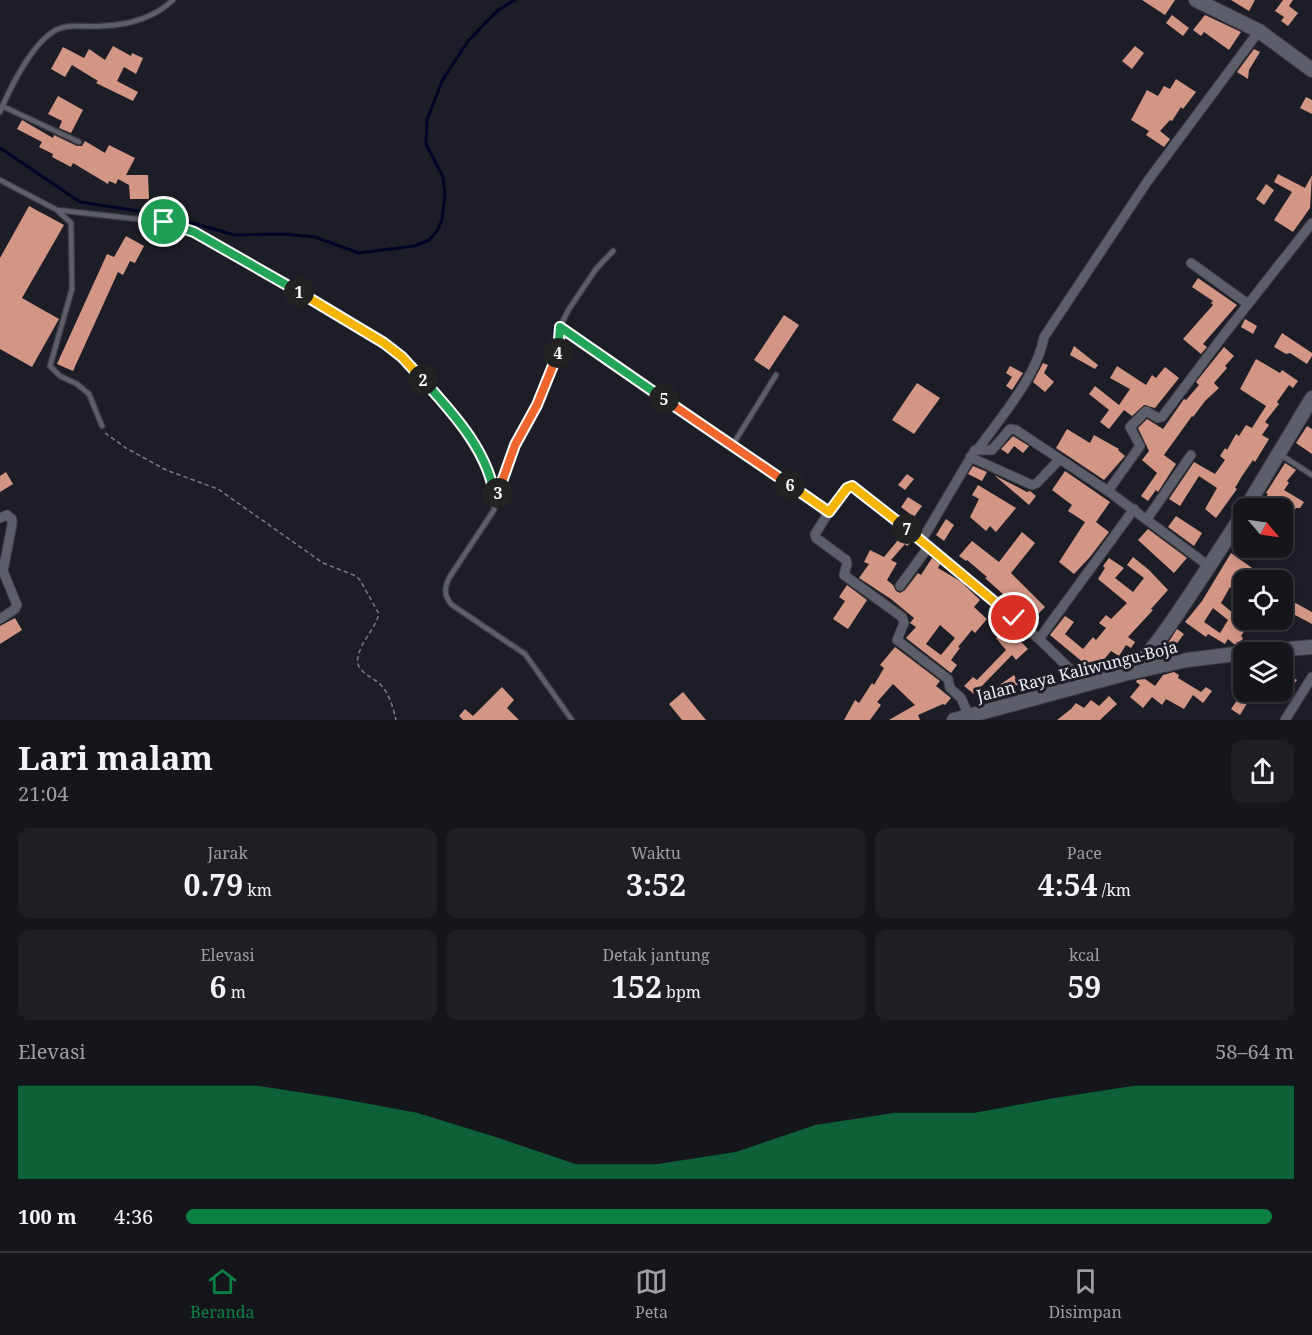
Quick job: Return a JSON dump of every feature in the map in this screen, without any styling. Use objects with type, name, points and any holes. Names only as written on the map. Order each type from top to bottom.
[{"type":"street","points":[[1196,0],[1259,31],[1312,70]]},
{"type":"street","points":[[900,586],[926,543],[970,457],[1027,379],[1036,359],[1041,354],[1044,337],[1147,182],[1259,31]]},
{"type":"street","points":[[1108,490],[1140,446],[1130,427],[1146,411],[1158,418],[1164,416],[1312,223]]},
{"type":"street","points":[[1191,263],[1248,304]]},
{"type":"street","points":[[560,327],[829,512]]},
{"type":"street","points":[[1252,498],[1312,398]]},
{"type":"street","points":[[978,449],[992,450],[1010,429],[1013,429],[1108,490],[1210,567]]},
{"type":"street","points":[[1147,519],[1191,455]]},
{"type":"street","points":[[970,457],[1032,485],[1037,483],[1059,460]]},
{"type":"street","points":[[969,716],[961,698],[950,688],[948,679],[897,640],[904,623],[902,617],[843,575],[847,561],[816,538],[815,534],[847,488],[852,486],[926,543],[1039,639],[1085,684]]},
{"type":"street","points":[[1039,639],[1134,509]]},
{"type":"street","points":[[0,518],[7,515],[12,525],[2,573],[17,605],[15,609],[0,619]]},
{"type":"street","points":[[1124,674],[1140,662],[1164,632],[1233,530]]},
{"type":"street","points":[[1293,649],[1312,647]]},
{"type":"street","name":"Jalan Raya Kaliwungu-Boja","points":[[954,720],[1124,674],[1187,660],[1233,654]]},
{"type":"street","points":[[1285,720],[1312,676]]},
{"type":"lane","points":[[79,142],[1,109],[13,82],[37,46],[63,27],[135,22],[173,0]]},
{"type":"lane","points":[[0,180],[57,210],[71,223],[72,289],[50,366],[60,376],[77,384],[89,394],[102,426]]},
{"type":"lane","points":[[57,210],[164,222],[194,232],[384,343],[402,357],[470,435],[488,474],[495,501]]},
{"type":"lane","points":[[572,720],[525,654],[452,605],[446,598],[446,585],[494,510],[495,501],[515,445],[550,376],[559,351],[560,327],[596,269],[613,251]]},
{"type":"lane","points":[[732,446],[777,375]]},
{"type":"lane","points":[[1279,454],[1312,475]]},
{"type":"path","points":[[102,426],[110,438],[126,448],[166,470],[218,489],[318,560],[351,573],[360,580],[379,614],[359,652],[357,662],[360,668],[385,690],[396,720]]},
{"type":"building","points":[[1142,0],[1175,0],[1165,15]]},
{"type":"building","points":[[1231,0],[1255,0],[1249,11]]},
{"type":"building","points":[[1283,0],[1293,0],[1289,6],[1298,13],[1288,26],[1281,21],[1284,17],[1275,11]]},
{"type":"building","points":[[1172,15],[1189,28],[1183,36],[1166,23]]},
{"type":"building","points":[[1205,15],[1241,32],[1229,50],[1204,32],[1201,36],[1193,30]]},
{"type":"building","points":[[113,46],[131,56],[132,53],[143,58],[136,74],[124,67],[117,81],[138,92],[133,101],[96,83],[98,81],[72,65],[65,77],[51,69],[63,47],[84,58],[89,49],[105,60]]},
{"type":"building","points":[[1135,46],[1144,53],[1132,69],[1122,61]]},
{"type":"building","points":[[1254,49],[1260,52],[1249,70],[1248,79],[1237,72]]},
{"type":"building","points":[[1176,79],[1196,92],[1183,109],[1181,107],[1172,121],[1170,120],[1160,131],[1170,139],[1164,147],[1146,135],[1149,131],[1131,120],[1147,90],[1158,96],[1164,86],[1170,89]]},
{"type":"building","points":[[58,96],[83,110],[71,133],[59,128],[62,121],[48,114]]},
{"type":"building","points":[[1306,97],[1312,100],[1312,114],[1300,108]]},
{"type":"building","points":[[22,120],[53,138],[54,135],[77,146],[82,146],[85,141],[105,153],[109,145],[135,158],[126,175],[148,175],[149,199],[130,199],[129,185],[118,179],[116,184],[109,181],[108,184],[73,163],[71,167],[52,157],[53,154],[39,147],[42,142],[17,129]]},
{"type":"building","points":[[1278,174],[1305,188],[1312,175],[1310,208],[1293,232],[1274,220],[1292,192],[1274,182]]},
{"type":"building","points":[[1266,184],[1274,190],[1264,205],[1256,199]]},
{"type":"building","points":[[29,206],[64,225],[22,298],[59,319],[32,367],[0,349],[0,258]]},
{"type":"building","points":[[126,236],[144,246],[135,263],[130,261],[123,275],[118,272],[73,371],[57,364],[107,254],[114,257]]},
{"type":"building","points":[[1198,278],[1237,305],[1203,344],[1207,347],[1201,354],[1183,339],[1213,305],[1211,303],[1213,301],[1192,287]]},
{"type":"building","points":[[784,315],[799,325],[769,370],[754,360]]},
{"type":"building","points":[[1245,319],[1257,326],[1253,334],[1241,327]]},
{"type":"building","points":[[1282,333],[1312,353],[1307,364],[1290,353],[1286,354],[1274,347]]},
{"type":"building","points":[[1074,346],[1098,365],[1095,369],[1070,355]]},
{"type":"building","points":[[1224,347],[1234,356],[1214,383],[1219,388],[1192,416],[1164,455],[1176,464],[1158,492],[1156,490],[1148,501],[1141,496],[1157,473],[1142,460],[1149,451],[1138,428],[1147,419],[1163,429],[1184,399],[1186,400],[1199,385],[1196,382]]},
{"type":"building","points":[[1256,359],[1280,373],[1282,370],[1298,381],[1293,388],[1289,385],[1277,402],[1279,404],[1265,422],[1269,425],[1262,435],[1269,439],[1255,462],[1253,460],[1242,476],[1235,488],[1237,489],[1216,518],[1205,509],[1217,488],[1199,476],[1180,506],[1169,499],[1194,462],[1215,474],[1225,460],[1220,456],[1225,448],[1227,450],[1236,434],[1239,436],[1246,425],[1252,428],[1266,406],[1240,389]]},
{"type":"building","points":[[1043,363],[1048,365],[1044,373],[1054,382],[1045,392],[1033,382]]},
{"type":"building","points":[[1010,366],[1023,373],[1012,390],[1006,386],[1012,377],[1006,373]]},
{"type":"building","points":[[1117,366],[1146,385],[1152,375],[1156,378],[1165,367],[1179,378],[1155,408],[1144,405],[1132,416],[1124,410],[1109,429],[1100,422],[1109,410],[1089,394],[1095,386],[1119,405],[1130,389],[1110,378]]},
{"type":"building","points":[[917,383],[940,398],[914,434],[892,420]]},
{"type":"building","points":[[1307,426],[1312,429],[1312,454],[1296,443]]},
{"type":"building","points":[[1067,429],[1090,443],[1094,435],[1119,449],[1125,456],[1104,480],[1056,448]]},
{"type":"building","points":[[1013,436],[1029,446],[1023,453],[1014,446],[1008,454],[1001,449]]},
{"type":"building","points":[[1285,463],[1296,470],[1287,481],[1289,483],[1284,490],[1304,502],[1293,512],[1293,498],[1265,498],[1268,494],[1266,493]]},
{"type":"building","points":[[973,466],[987,472],[982,481],[968,474]]},
{"type":"building","points":[[1065,471],[1110,502],[1096,522],[1109,532],[1074,574],[1059,562],[1085,522],[1068,511],[1072,505],[1052,490]]},
{"type":"building","points":[[6,472],[13,484],[0,492],[0,476]]},
{"type":"building","points":[[907,474],[914,479],[905,490],[898,485]]},
{"type":"building","points":[[994,475],[1027,492],[1030,491],[1036,496],[1029,505]]},
{"type":"building","points":[[978,485],[1016,508],[996,532],[990,526],[986,531],[970,517],[979,499],[972,495]]},
{"type":"building","points":[[908,497],[922,506],[914,517],[901,507]]},
{"type":"building","points":[[1176,516],[1202,533],[1194,546],[1168,527]]},
{"type":"building","points":[[946,519],[954,525],[944,541],[936,535]]},
{"type":"building","points":[[1148,529],[1187,558],[1174,573],[1138,540]]},
{"type":"building","points":[[1022,532],[1035,543],[1011,573],[1045,607],[1032,620],[985,578],[987,577],[959,556],[972,541],[999,562]]},
{"type":"building","points":[[903,534],[912,541],[907,546],[905,544],[891,560],[897,563],[887,580],[896,591],[900,593],[905,590],[918,573],[921,575],[932,558],[940,564],[938,568],[960,581],[980,600],[974,607],[987,619],[975,633],[972,630],[958,647],[960,648],[951,660],[957,665],[951,673],[906,638],[916,627],[910,623],[914,618],[891,599],[859,578],[869,564],[864,562],[870,550],[884,557]],"holes":[[[940,625],[955,638],[941,655],[926,644]]]},
{"type":"building","points":[[1231,553],[1233,558],[1238,558],[1255,570],[1233,570],[1233,586],[1230,587],[1221,603],[1233,613],[1233,630],[1245,630],[1241,642],[1233,643],[1228,639],[1225,644],[1208,634],[1206,637],[1185,622],[1202,601]],"holes":[[[1213,608],[1228,620],[1220,633],[1204,622]]]},
{"type":"building","points":[[1133,557],[1168,590],[1128,637],[1135,642],[1131,648],[1126,645],[1119,656],[1111,651],[1093,673],[1050,635],[1065,616],[1074,622],[1065,634],[1083,649],[1093,637],[1096,640],[1106,628],[1099,623],[1106,615],[1111,619],[1127,603],[1098,579],[1105,568],[1103,566],[1109,558],[1124,568],[1115,578],[1133,592],[1144,578],[1127,565]]},
{"type":"building","points":[[847,585],[867,600],[848,629],[833,619],[845,601],[839,597]]},
{"type":"building","points":[[1293,602],[1312,612],[1312,624],[1295,615],[1293,619]]},
{"type":"building","points":[[15,618],[22,630],[0,644],[0,626]]},
{"type":"building","points":[[1007,627],[1028,649],[1016,660],[1012,655],[974,694],[964,686],[973,677],[977,680],[1006,650],[996,638]]},
{"type":"building","points":[[1177,629],[1184,634],[1172,650],[1166,646]]},
{"type":"building","points":[[895,647],[940,681],[936,686],[951,698],[945,705],[918,715],[920,720],[889,720],[915,705],[893,684],[877,702],[881,705],[870,720],[844,720],[855,700],[859,703],[872,683],[874,685],[884,668],[880,665]]},
{"type":"building","points":[[1174,672],[1179,675],[1178,678],[1201,692],[1206,687],[1212,691],[1203,703],[1193,695],[1184,709],[1166,699],[1162,705],[1152,697],[1143,708],[1130,697],[1140,685],[1136,682],[1137,680],[1145,679],[1155,686],[1163,675]]},
{"type":"building","points":[[1014,675],[1019,684],[980,704],[978,700]]},
{"type":"building","points":[[502,687],[514,700],[507,708],[519,720],[463,720],[459,716],[465,709],[473,716]]},
{"type":"building","points":[[683,692],[706,720],[682,720],[669,704]]},
{"type":"building","points":[[1109,696],[1117,704],[1100,720],[1057,720],[1076,703],[1084,708],[1091,700],[1099,706]]},
{"type":"building","points":[[1236,702],[1248,702],[1240,715],[1231,709]]},
{"type":"waterway","points":[[0,148],[80,202],[164,215],[235,235],[284,234],[315,237],[359,253],[414,246],[429,240],[437,231],[442,220],[445,194],[443,177],[426,144],[427,120],[442,81],[468,41],[498,10],[515,0]]},
{"type":"route","points":[[164,222],[194,232],[327,308],[384,343],[402,357],[470,435],[488,474],[495,493],[495,501],[515,445],[550,376],[559,351],[560,327],[829,512],[847,488],[854,487],[922,540],[1014,618]]}]
